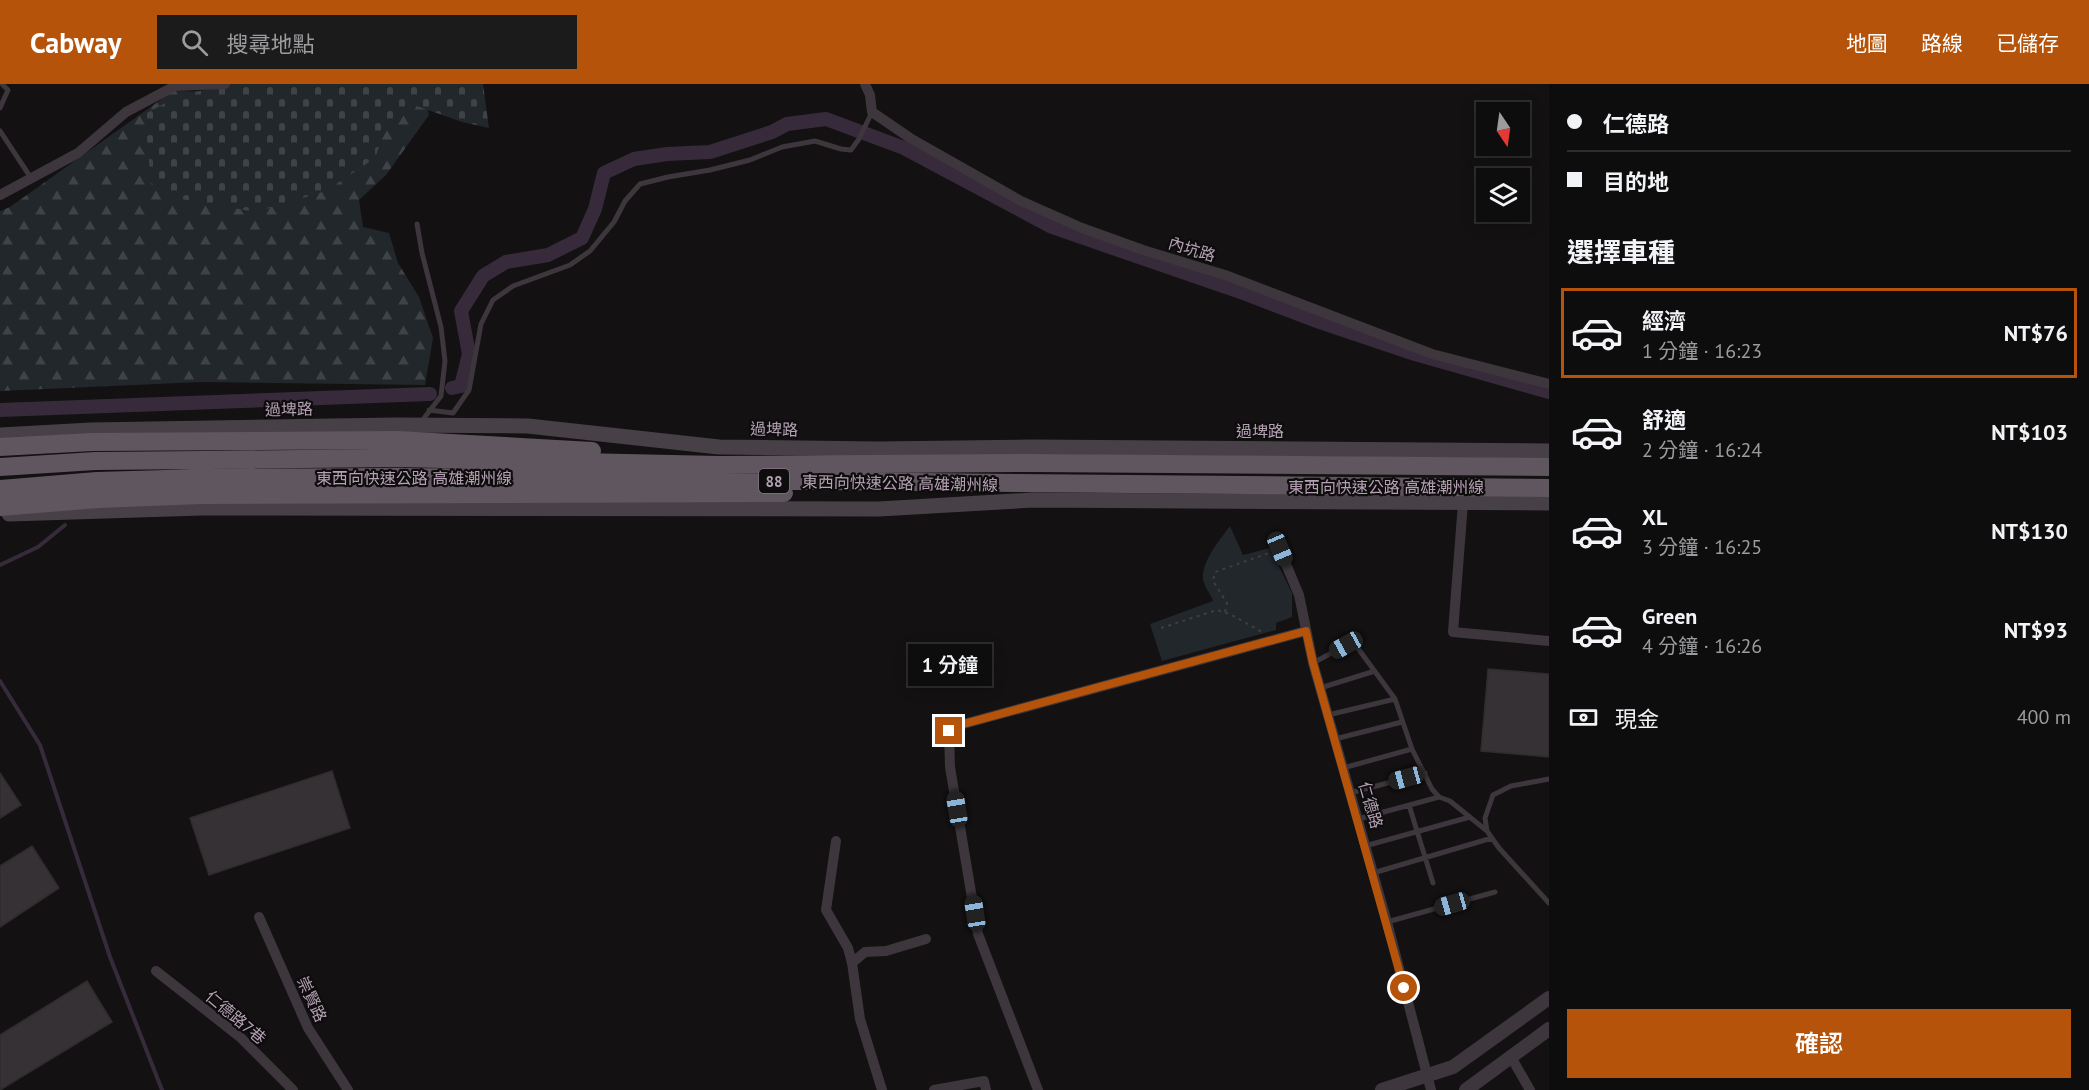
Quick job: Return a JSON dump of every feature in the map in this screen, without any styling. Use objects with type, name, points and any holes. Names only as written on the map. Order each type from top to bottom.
[{"type":"highway","points":[[0,447],[93,442],[397,440],[528,446],[691,458],[719,465]]},
{"type":"highway","name":"東西向快速公路 高雄潮州線","points":[[0,467],[95,461],[398,458],[719,465],[1033,463],[1549,467]]},
{"type":"highway","name":"東西向快速公路 高雄潮州線","points":[[0,489],[97,481],[399,477],[1033,485],[1549,488]]},
{"type":"highway","points":[[3,509],[98,499],[201,495],[718,495],[1033,485]]},
{"type":"main road","name":"過埤路","points":[[0,435],[91,430],[418,425],[528,426],[719,447],[1549,451]]},
{"type":"main road","points":[[3,509],[879,509],[1033,500],[1549,503]]},
{"type":"street","points":[[0,195],[78,153],[126,112],[175,86],[225,84]]},
{"type":"street","points":[[865,84],[870,95],[872,112]]},
{"type":"street","name":"內坑路","points":[[872,112],[910,138],[1021,201],[1082,228],[1143,250],[1226,275],[1432,354],[1549,384]]},
{"type":"street","points":[[1463,503],[1454,632],[1549,641]]},
{"type":"street","name":"仁德路","points":[[1278,546],[1299,595],[1313,663],[1430,1083]]},
{"type":"street","points":[[1038,1090],[978,934],[951,767],[949,731],[956,726],[1306,631]]},
{"type":"street","points":[[836,841],[826,910],[848,948],[860,1019],[882,1090]]},
{"type":"street","name":"崇賢路","points":[[259,917],[308,1028],[348,1090]]},
{"type":"street","points":[[852,963],[865,952],[886,951],[926,939]]},
{"type":"street","name":"仁德路7巷","points":[[156,971],[240,1037],[293,1090]]},
{"type":"street","points":[[1382,1090],[1430,1083],[1549,998]]},
{"type":"street","points":[[1466,1090],[1549,1029]]},
{"type":"street","points":[[1511,1057],[1530,1090]]},
{"type":"street","points":[[934,1090],[984,1081],[986,1090]]},
{"type":"lane","points":[[0,108],[8,90],[2,84]]},
{"type":"lane","points":[[429,410],[453,413],[469,390],[481,324],[493,300],[513,286],[570,265],[590,251],[614,222],[625,201],[640,184],[710,170],[750,160],[782,147],[815,141],[851,150],[872,112]]},
{"type":"lane","points":[[0,131],[31,178]]},
{"type":"lane","points":[[417,224],[422,254],[441,327],[445,361],[441,396],[418,425]]},
{"type":"lane","points":[[1313,663],[1346,645],[1352,644],[1357,647],[1395,699],[1412,749],[1439,797]]},
{"type":"lane","points":[[1320,688],[1375,671]]},
{"type":"lane","points":[[1328,716],[1395,699]]},
{"type":"lane","points":[[1335,739],[1402,722]]},
{"type":"lane","points":[[1343,768],[1412,749]]},
{"type":"lane","points":[[1350,793],[1425,773]]},
{"type":"lane","points":[[1487,831],[1485,818],[1493,795],[1510,786],[1549,779]]},
{"type":"lane","points":[[1358,819],[1439,797],[1450,801],[1487,831],[1549,903]]},
{"type":"lane","points":[[1409,805],[1432,883]]},
{"type":"lane","points":[[1365,846],[1470,817]]},
{"type":"lane","points":[[1373,873],[1492,838]]},
{"type":"lane","points":[[1387,922],[1495,892]]},
{"type":"path","points":[[1225,612],[1227,603],[1213,581],[1215,572],[1278,546]]},
{"type":"path","points":[[1161,628],[1217,610],[1264,633],[1269,641]]},
{"type":"green space","points":[[227,84],[483,84],[489,128],[462,122],[411,104],[388,122],[375,158],[326,191],[256,212],[171,197],[151,184],[145,114],[180,95]]},
{"type":"green space","points":[[422,85],[429,115],[386,175],[359,200],[363,227],[389,233],[398,263],[419,297],[433,338],[425,385],[201,382],[0,391],[0,211],[10,207],[173,91],[228,92]]},
{"type":"green space","points":[[1230,526],[1243,555],[1270,548],[1292,593],[1292,617],[1276,623],[1276,630],[1162,661],[1150,624],[1213,601],[1204,582],[1203,572],[1212,551]]},
{"type":"building","points":[[1488,669],[1549,674],[1549,757],[1481,751]]},
{"type":"building","points":[[332,771],[350,828],[209,875],[190,818]]},
{"type":"building","points":[[0,773],[21,805],[0,818]]},
{"type":"building","points":[[32,846],[59,888],[0,927],[0,866]]},
{"type":"building","points":[[87,981],[112,1022],[0,1090],[0,1035]]},
{"type":"waterway","points":[[452,388],[461,386],[469,354],[461,311],[483,276],[506,262],[548,255],[582,238],[595,209],[604,173],[634,159],[667,154],[710,152],[772,132],[787,124],[826,119],[904,148],[1052,227],[1415,354],[1549,392]]},
{"type":"waterway","points":[[0,410],[430,394]]},
{"type":"waterway","points":[[0,565],[38,547],[65,525]]},
{"type":"waterway","points":[[0,681],[40,745],[110,957],[162,1090]]},
{"type":"route","points":[[949,731],[956,726],[1306,631],[1404,988]]}]
